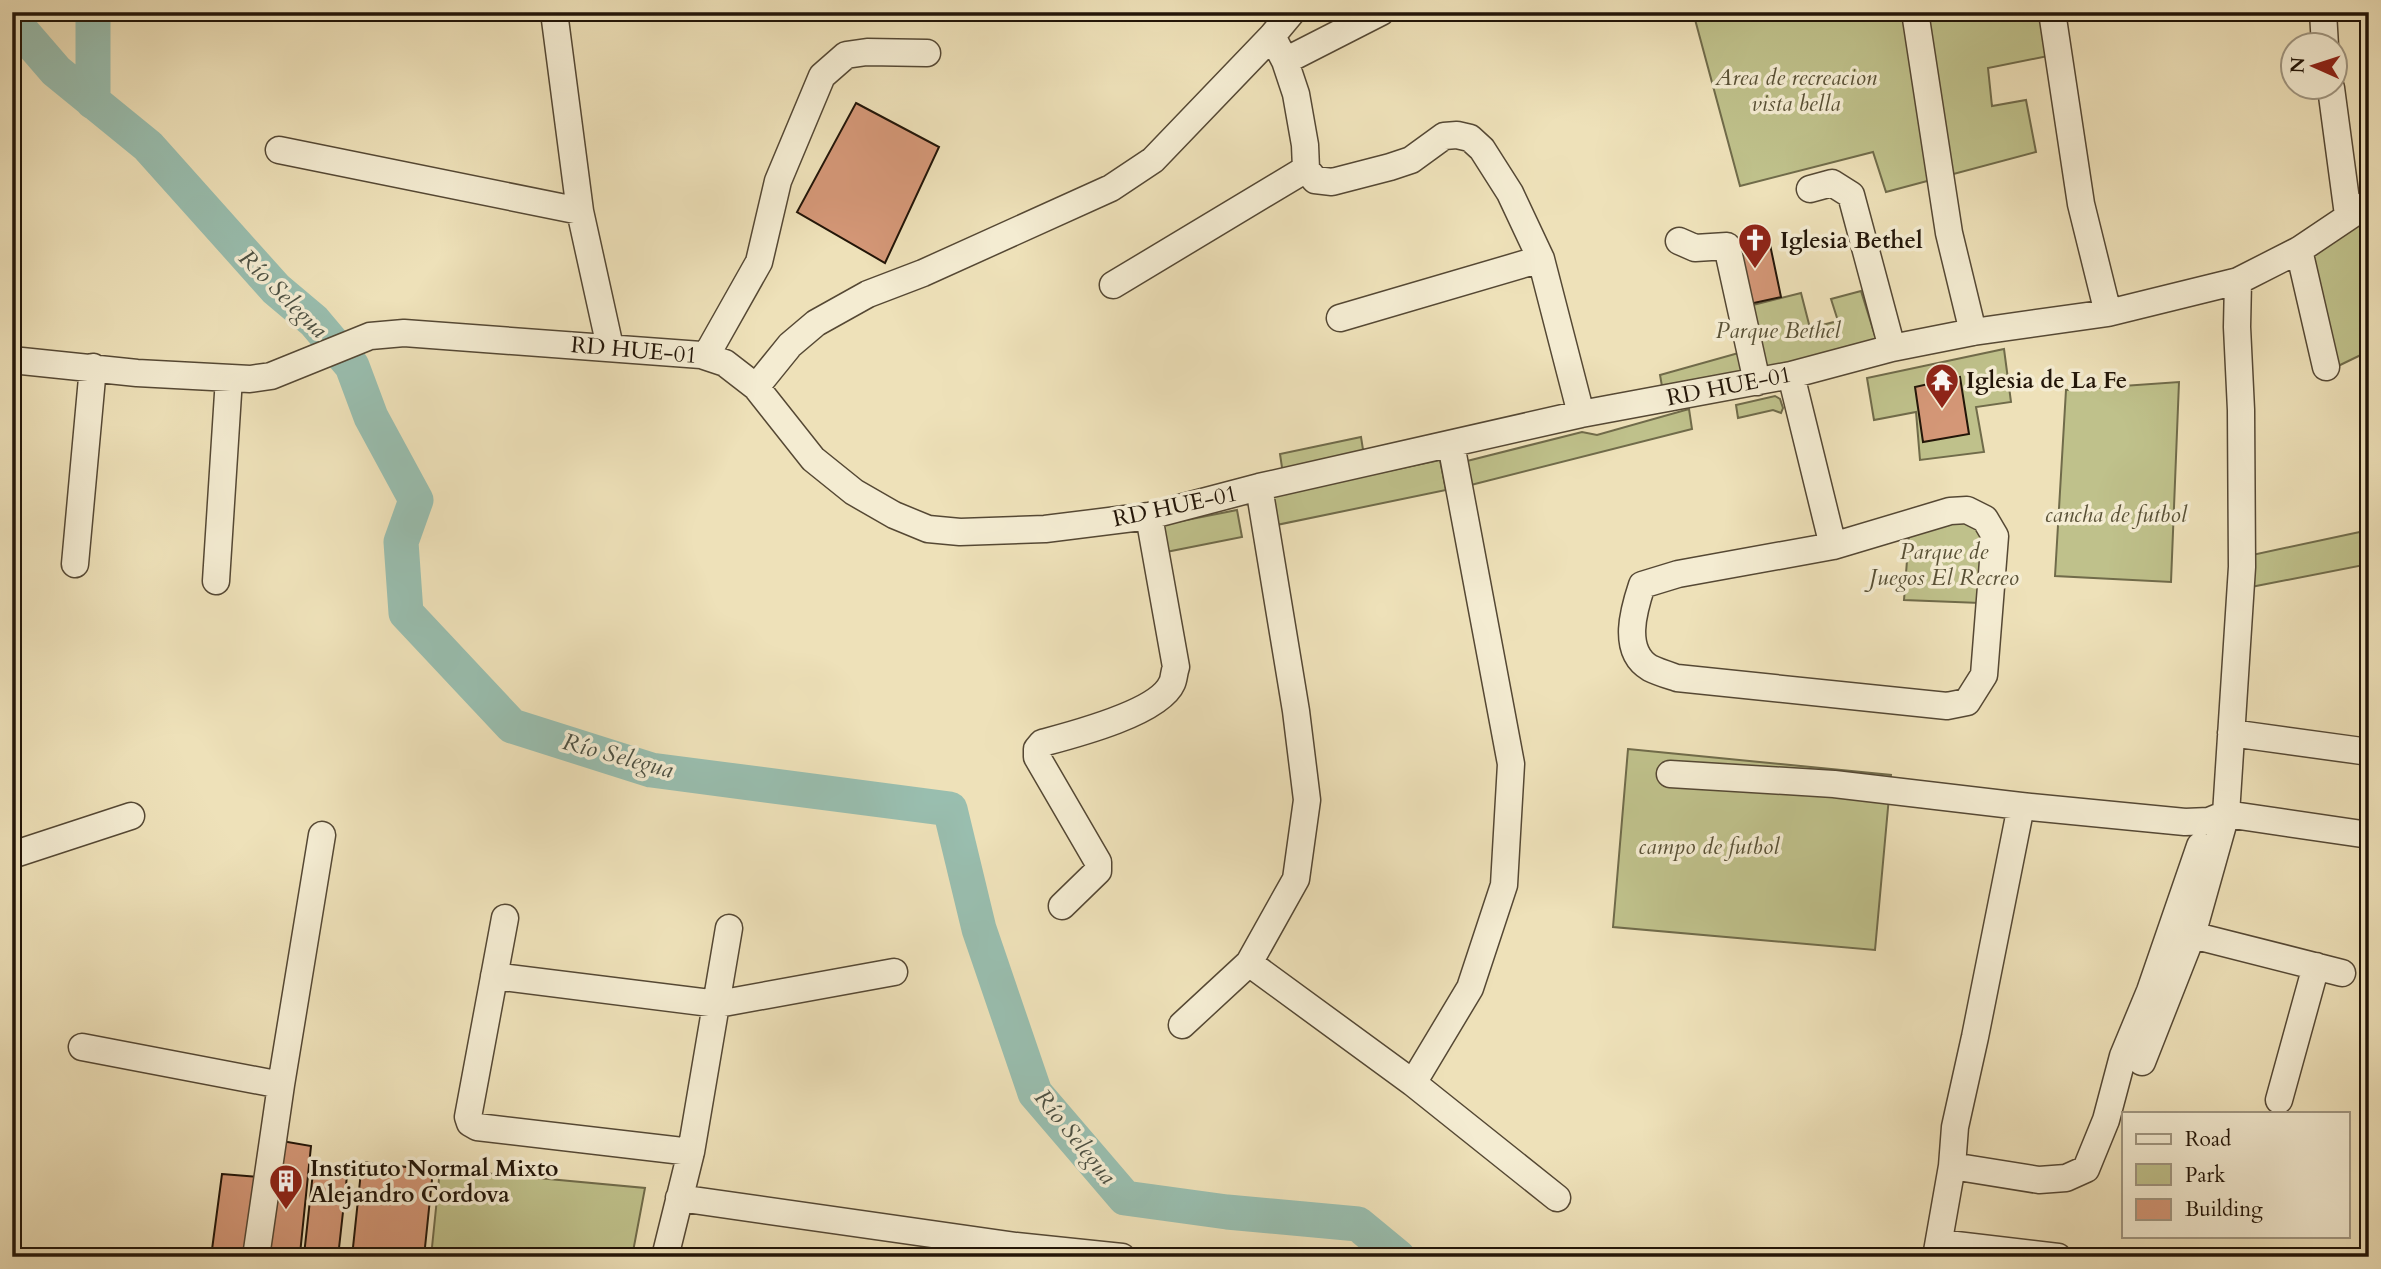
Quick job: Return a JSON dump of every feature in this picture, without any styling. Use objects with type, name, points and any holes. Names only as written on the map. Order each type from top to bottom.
[{"type":"street","points":[[554,12],[580,211],[610,347]]},
{"type":"street","points":[[756,387],[790,345],[816,323],[869,294],[923,274],[1111,188],[1153,160],[1292,12]]},
{"type":"street","points":[[1285,61],[1381,12]]},
{"type":"street","points":[[1916,12],[1949,233],[1973,332]]},
{"type":"street","points":[[2052,12],[2081,204],[2108,313]]},
{"type":"street","points":[[2323,12],[2324,32]]},
{"type":"street","points":[[1272,36],[1285,61],[1296,94],[1305,145],[1306,169],[1315,180],[1332,182],[1411,160],[1444,136],[1470,138],[1482,149],[1510,193],[1541,259],[1581,414]]},
{"type":"street","points":[[706,356],[759,262],[778,181],[822,76],[846,55],[867,52],[927,53]]},
{"type":"street","points":[[2334,102],[2359,209]]},
{"type":"street","points":[[279,150],[580,211]]},
{"type":"street","points":[[1113,285],[1306,169]]},
{"type":"street","points":[[1810,188],[1832,183],[1851,195],[1892,348]]},
{"type":"street","name":"RD HUE-01","points":[[12,360],[229,379],[271,376],[370,336],[404,333],[675,351],[706,356],[725,363],[756,387],[813,459],[855,492],[894,515],[928,529],[960,532],[1045,529],[1149,516],[1259,487],[1581,414],[1791,375],[1892,348],[1973,332],[2108,313],[2238,281],[2299,250],[2359,209]]},
{"type":"street","points":[[1679,241],[1695,248],[1727,246],[1757,382]]},
{"type":"street","points":[[2299,250],[2326,367]]},
{"type":"street","points":[[1340,318],[1541,259]]},
{"type":"street","points":[[2142,1062],[2192,935],[2218,817],[2231,733],[2242,567],[2238,281]]},
{"type":"street","points":[[75,564],[93,367]]},
{"type":"street","points":[[1791,375],[1833,546]]},
{"type":"street","points":[[216,581],[229,379]]},
{"type":"street","points":[[1413,1083],[1470,988],[1504,885],[1511,764],[1451,444]]},
{"type":"street","points":[[1182,1025],[1249,963],[1296,879],[1307,800],[1296,711],[1259,487]]},
{"type":"street","points":[[1967,510],[1985,519],[1995,536],[1984,676],[1967,702],[1947,706],[1677,678],[1648,666],[1634,650],[1632,616],[1642,585],[1678,574],[1833,546],[1950,511],[1967,510]]},
{"type":"street","points":[[1062,906],[1098,871],[1098,862],[1037,757],[1037,749],[1042,743],[1113,722],[1160,697],[1171,685],[1176,667],[1149,516]]},
{"type":"street","points":[[2231,733],[2369,752]]},
{"type":"street","points":[[1671,774],[1834,784],[2185,822],[2218,817],[2369,835]]},
{"type":"street","points":[[2021,806],[1976,1037],[1955,1127],[1952,1166],[1938,1250],[2059,1257]]},
{"type":"street","points":[[12,855],[131,816]]},
{"type":"street","points":[[1952,1166],[2039,1180],[2066,1178],[2086,1169],[2106,1120],[2123,1055],[2218,817]]},
{"type":"street","points":[[256,1257],[322,835]]},
{"type":"street","points":[[505,918],[468,1117],[470,1123],[477,1127],[691,1152]]},
{"type":"street","points":[[666,1257],[691,1152],[729,928]]},
{"type":"street","points":[[2192,935],[2342,973]]},
{"type":"street","points":[[1249,963],[1413,1083],[1557,1198]]},
{"type":"street","points":[[2279,1100],[2316,966]]},
{"type":"street","points":[[494,976],[718,1004],[894,972]]},
{"type":"street","points":[[82,1047],[281,1085]]},
{"type":"street","points":[[679,1198],[1016,1246],[1122,1257]]},
{"type":"green space","name":"Area de recreacion vista bella","points":[[1693,12],[2040,12],[2048,56],[1988,68],[1992,106],[2026,100],[2036,152],[1886,192],[1873,152],[1740,186]]},
{"type":"green space","points":[[2369,213],[2369,351],[2334,368],[2303,256]]},
{"type":"green space","name":"Parque Bethel","points":[[1861,291],[1876,339],[1755,373],[1741,308],[1801,293],[1810,328],[1838,321],[1831,299]]},
{"type":"green space","points":[[2004,349],[2011,402],[1976,407],[1984,452],[1920,460],[1916,412],[1874,420],[1867,378]]},
{"type":"green space","points":[[1742,352],[1745,371],[1663,392],[1660,375]]},
{"type":"green space","name":"cancha de futbol","points":[[2179,382],[2171,582],[2055,576],[2066,390]]},
{"type":"green space","points":[[1775,396],[1780,399],[1783,408],[1781,413],[1773,410],[1738,418],[1736,405]]},
{"type":"green space","points":[[1689,409],[1692,429],[1467,486],[1463,462],[1582,432],[1597,435]]},
{"type":"green space","points":[[1361,437],[1365,462],[1284,481],[1280,454]]},
{"type":"green space","points":[[1440,460],[1446,490],[1267,527],[1261,498]]},
{"type":"green space","points":[[1237,510],[1242,537],[1156,554],[1151,527]]},
{"type":"green space","name":"Parque de Juegos El Recreo","points":[[1967,522],[1981,531],[1980,603],[1904,600],[1909,534],[1946,524]]},
{"type":"green space","points":[[2369,530],[2369,564],[2251,587],[2252,555]]},
{"type":"green space","name":"campo de futbol","points":[[1628,749],[1891,775],[1875,950],[1613,927]]},
{"type":"green space","points":[[440,1169],[645,1188],[632,1257],[431,1257]]},
{"type":"building","points":[[856,103],[939,147],[885,263],[797,212]]},
{"type":"building","name":"Iglesia Bethel","points":[[1768,235],[1781,297],[1740,306],[1730,244]]},
{"type":"building","name":"Iglesia de La Fe","points":[[1960,377],[1969,434],[1923,442],[1915,387]]},
{"type":"building","name":"Instituto Normal Mixto Alejandro Cordova","points":[[276,1140],[311,1146],[300,1254],[304,1255],[314,1163],[348,1167],[338,1257],[263,1257]]},
{"type":"building","name":"Instituto Normal Mixto Alejandro Cordova","points":[[362,1162],[433,1170],[424,1257],[352,1257]]},
{"type":"building","points":[[222,1174],[260,1177],[249,1257],[211,1257]]},
{"type":"waterway","points":[[93,12],[93,102]]},
{"type":"waterway","name":"Río Selegua","points":[[12,20],[56,71],[148,146],[276,289],[314,321],[352,366],[371,417],[416,500],[401,542],[406,613],[512,726],[651,770],[950,809],[979,929],[1035,1093],[1125,1198],[1227,1212],[1358,1224],[1398,1257]]},
{"type":"place","name":"Iglesia Bethel","points":[[1755,270]]},
{"type":"place","name":"Iglesia de La Fe","points":[[1942,410]]},
{"type":"place","name":"Instituto Normal Mixto Alejandro Cordova","points":[[286,1211]]}]
